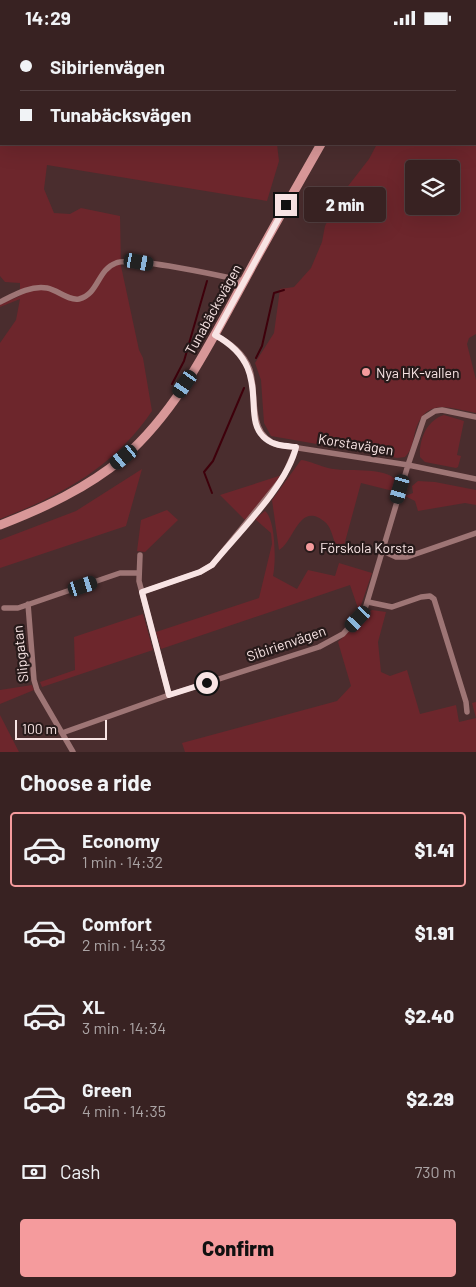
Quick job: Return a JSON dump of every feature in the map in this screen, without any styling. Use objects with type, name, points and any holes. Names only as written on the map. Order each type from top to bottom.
[{"type":"street","name":"Tunabäcksvägen","points":[[0,525],[35,511],[98,477],[124,457],[168,408],[215,335],[320,145]]},
{"type":"street","points":[[0,302],[22,292],[40,287],[48,288],[72,299],[86,296],[94,289],[103,271],[121,261],[139,262],[244,281]]},
{"type":"street","name":"Korstavägen","points":[[215,335],[239,352],[250,369],[257,424],[263,436],[273,443],[408,465],[476,479]]},
{"type":"street","name":"Sibirienvägen","points":[[62,733],[332,641],[358,619],[368,602],[418,431],[428,414],[442,410],[476,417]]},
{"type":"street","points":[[142,592],[200,572],[212,565],[284,476],[296,447]]},
{"type":"street","points":[[382,551],[396,557],[407,557],[476,533]]},
{"type":"street","points":[[140,555],[138,573],[169,695]]},
{"type":"street","points":[[4,609],[28,605],[120,573],[138,573]]},
{"type":"street","points":[[368,602],[388,608],[421,597],[430,596],[434,599],[466,703],[467,712]]},
{"type":"street","name":"Slipgatan","points":[[28,605],[34,680],[37,690],[73,752]]},
{"type":"shaded area","points":[[0,145],[277,145],[279,161],[267,201],[47,165],[44,189],[54,213],[70,214],[81,208],[120,216],[121,266],[139,350],[143,358],[152,411],[121,448],[85,477],[45,500],[0,519],[0,343],[16,320],[20,299],[0,307],[0,304],[20,296],[20,283],[5,282],[0,276]]},
{"type":"shaded area","points":[[376,145],[476,145],[476,334],[469,338],[467,344],[476,380],[476,413],[439,407],[432,409],[419,421],[412,445],[405,457],[397,458],[347,446],[334,447],[271,436],[264,423],[261,380],[255,363],[274,333],[280,289],[294,287],[311,268],[322,242],[325,226],[338,199],[369,159]]},
{"type":"shaded area","points":[[444,415],[464,421],[457,455],[461,456],[456,468],[425,462],[420,457],[425,431],[433,421]]},
{"type":"shaded area","points":[[301,460],[336,469],[374,471],[391,476],[397,481],[397,492],[361,483],[342,553],[336,545],[328,525],[316,517],[309,516],[303,519],[284,546],[279,550],[272,500]]},
{"type":"shaded area","points":[[142,469],[126,526],[0,568],[0,540],[76,511]]},
{"type":"shaded area","points":[[282,475],[245,520],[220,495]]},
{"type":"shaded area","points":[[418,481],[435,482],[476,490],[476,505],[465,503],[418,511],[415,501],[405,496],[413,493],[412,486]]},
{"type":"shaded area","points":[[167,510],[178,520],[145,552],[137,551],[141,520]]},
{"type":"shaded area","points":[[265,511],[269,516],[273,532],[275,562],[273,576],[297,589],[308,570],[335,576],[339,563],[372,573],[359,611],[350,585],[161,649],[156,632],[259,598],[272,544],[271,533],[255,519]]},
{"type":"shaded area","points":[[372,610],[386,612],[378,642],[381,672],[390,676],[407,670],[420,714],[456,705],[459,722],[476,718],[476,752],[185,752],[182,743],[337,701],[351,686],[338,642]]},
{"type":"shaded area","points":[[143,614],[153,650],[42,687],[40,682],[75,670],[74,637]]},
{"type":"shaded area","points":[[32,685],[34,690],[0,704],[0,690]]},
{"type":"shaded area","points":[[476,702],[476,718],[472,703]]},
{"type":"shaded area","points":[[0,715],[19,752],[0,752]]},
{"type":"waterway","points":[[172,384],[184,361],[207,281]]},
{"type":"waterway","points":[[256,358],[262,346],[274,293],[284,290]]},
{"type":"waterway","points":[[212,493],[204,472],[213,461],[244,388]]},
{"type":"place","name":"Nya HK-vallen","points":[[366,372]]},
{"type":"place","name":"Förskola Korsta","points":[[310,547]]},
{"type":"route","points":[[207,683],[169,695],[142,592],[208,569],[265,501],[284,476],[293,459],[296,447],[278,445],[268,441],[263,436],[257,424],[250,369],[246,361],[232,345],[215,335],[286,205]]}]
